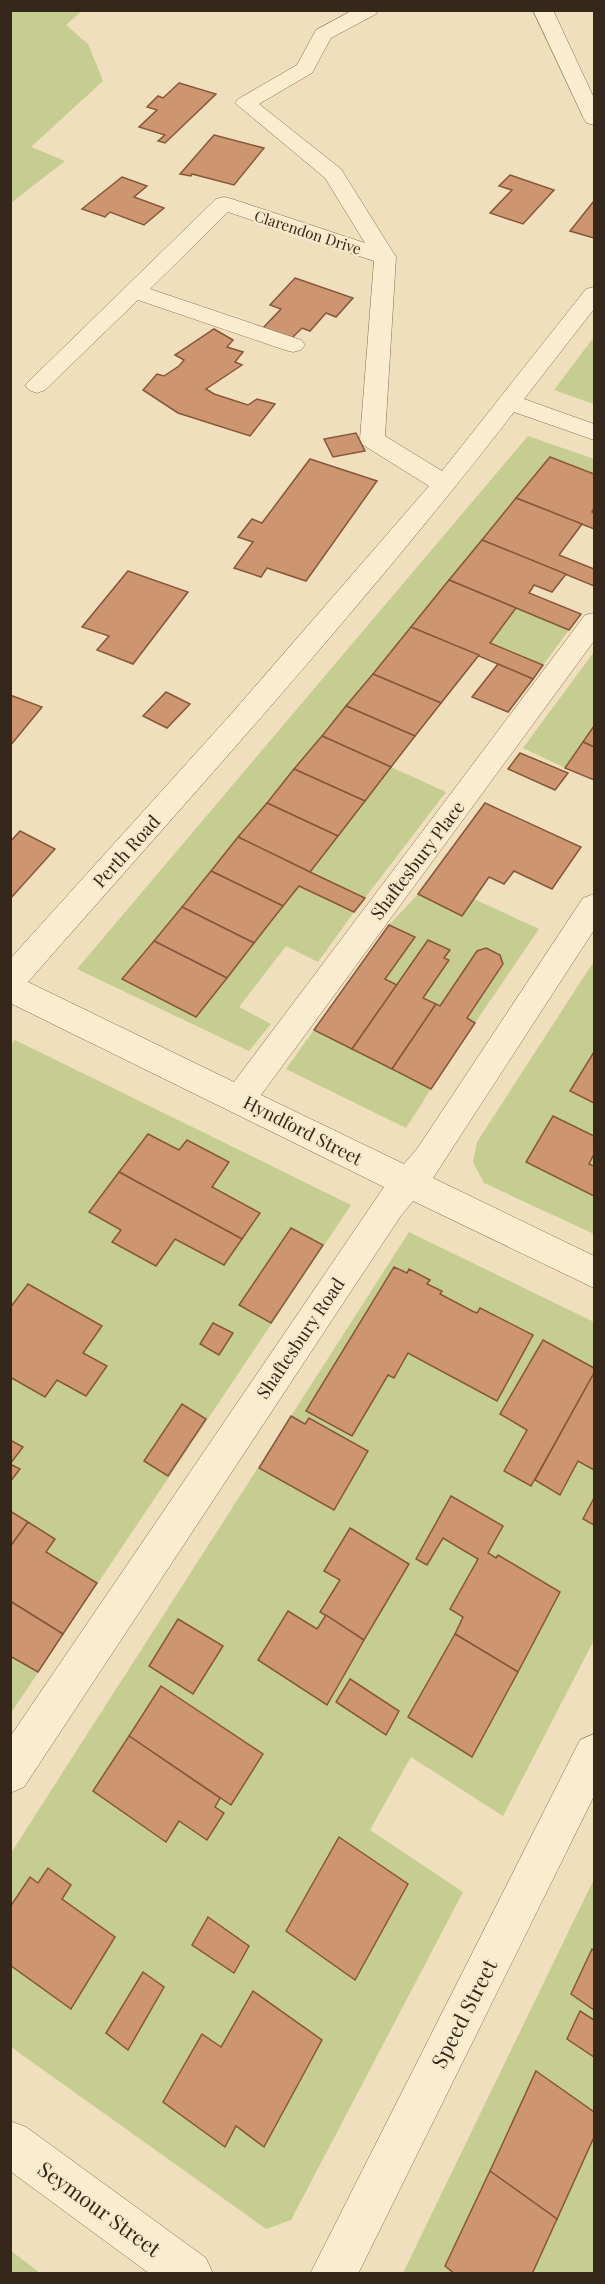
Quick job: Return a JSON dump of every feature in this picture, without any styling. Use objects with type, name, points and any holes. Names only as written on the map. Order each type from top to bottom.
[{"type":"street","points":[[369,10],[322,34],[305,69],[245,103],[333,174],[385,257]]},
{"type":"street","points":[[543,10],[594,119]]},
{"type":"street","name":"Clarendon Drive","points":[[37,386],[224,204],[385,257],[372,439],[445,484]]},
{"type":"street","points":[[134,291],[292,345]]},
{"type":"street","name":"Perth Road","points":[[10,981],[242,720],[445,484],[594,294]]},
{"type":"street","points":[[508,402],[594,432]]},
{"type":"street","name":"Shaftesbury Place","points":[[240,1099],[594,622]]},
{"type":"street","name":"Shaftesbury Road","points":[[10,1773],[388,1206],[429,1159],[594,906]]},
{"type":"street","name":"Hyndford Street","points":[[10,988],[594,1273]]},
{"type":"street","name":"Speed Street","points":[[333,2274],[591,1769]]},
{"type":"street","name":"Seymour Street","points":[[10,2143],[190,2274]]},
{"type":"green space","points":[[11,10],[82,11],[66,25],[88,44],[103,81],[31,147],[65,161],[11,203]]},
{"type":"green space","points":[[594,337],[594,404],[554,390]]},
{"type":"green space","points":[[528,436],[594,459],[594,474],[550,457],[122,979],[196,1017],[299,886],[354,912],[318,962],[286,946],[239,1007],[271,1024],[249,1051],[77,969]]},
{"type":"green space","points":[[516,608],[569,630],[543,665],[490,643]]},
{"type":"green space","points":[[594,652],[594,726],[565,768],[523,748]]},
{"type":"green space","points":[[391,767],[446,792],[365,898],[310,872]]},
{"type":"green space","points":[[418,894],[462,916],[474,899],[539,929],[475,1023],[467,1018],[503,964],[500,955],[486,948],[477,951],[440,1006],[423,998],[449,960],[444,958],[449,951],[397,985],[385,979],[415,937],[389,925]]},
{"type":"green space","points":[[594,961],[594,1234],[484,1183],[473,1162],[477,1142]]},
{"type":"green space","points":[[314,1030],[431,1089],[406,1128],[286,1069]]},
{"type":"green space","points":[[15,1040],[351,1205],[11,1713],[10,1046]]},
{"type":"green space","points":[[409,1232],[594,1322],[594,1640],[503,1816],[411,1757],[370,1830],[463,1892],[291,2220],[266,2229],[11,2047],[11,1853]]},
{"type":"green space","points":[[594,1879],[594,2273],[403,2273]]},
{"type":"green space","points":[[11,2251],[40,2273],[11,2273]]},
{"type":"building","points":[[179,83],[216,94],[165,143],[158,141],[165,135],[139,127],[157,110],[147,107],[158,96],[163,98]]},
{"type":"building","points":[[214,135],[264,148],[234,185],[192,174],[191,176],[180,174]]},
{"type":"building","points":[[510,175],[554,190],[523,224],[490,213],[512,190],[499,186]]},
{"type":"building","points":[[122,177],[147,186],[134,197],[164,208],[144,225],[110,212],[105,217],[82,209]]},
{"type":"building","points":[[594,201],[594,238],[570,231]]},
{"type":"building","points":[[295,278],[353,298],[336,317],[326,313],[310,331],[302,328],[292,338],[263,328],[281,309],[270,305]]},
{"type":"building","points":[[214,329],[233,340],[227,347],[243,352],[235,362],[242,365],[206,389],[214,394],[248,405],[257,399],[275,404],[250,436],[178,413],[143,390],[157,374],[164,376],[179,366],[184,360],[175,355]]},
{"type":"building","points":[[356,433],[365,451],[333,457],[324,439]]},
{"type":"building","points":[[550,457],[594,474],[592,512],[594,513],[594,529],[516,498]]},
{"type":"building","points":[[310,459],[377,481],[306,581],[267,568],[261,577],[234,568],[253,542],[238,537],[252,519],[262,523]]},
{"type":"building","points":[[516,498],[582,524],[559,555],[594,569],[594,586],[482,540]]},
{"type":"building","points":[[482,540],[566,574],[552,592],[534,585],[529,593],[581,614],[569,630],[449,580]]},
{"type":"building","points":[[128,571],[188,592],[133,664],[97,650],[109,636],[82,627]]},
{"type":"building","points":[[449,580],[516,608],[490,643],[543,665],[533,679],[411,627]]},
{"type":"building","points":[[411,627],[479,655],[441,703],[373,674]]},
{"type":"building","points":[[498,664],[533,679],[508,712],[472,697]]},
{"type":"building","points":[[373,674],[441,703],[415,736],[346,706]]},
{"type":"building","points":[[166,692],[190,704],[167,728],[143,716]]},
{"type":"building","points":[[10,695],[42,707],[10,746]]},
{"type":"building","points":[[346,706],[415,736],[391,767],[322,736]]},
{"type":"building","points":[[594,726],[594,747],[583,742]]},
{"type":"building","points":[[322,736],[391,767],[365,801],[294,769]]},
{"type":"building","points":[[583,742],[594,747],[594,780],[565,768]]},
{"type":"building","points":[[520,753],[568,773],[555,790],[508,769]]},
{"type":"building","points":[[294,769],[365,801],[338,836],[267,803]]},
{"type":"building","points":[[267,803],[338,836],[310,872],[238,837]]},
{"type":"building","points":[[485,803],[581,847],[552,889],[514,871],[504,884],[489,877],[462,916],[418,894]]},
{"type":"building","points":[[20,831],[55,849],[10,899],[10,842]]},
{"type":"building","points":[[238,837],[365,898],[354,912],[299,886],[283,906],[211,871]]},
{"type":"building","points":[[211,871],[283,906],[254,943],[182,907]]},
{"type":"building","points":[[182,907],[254,943],[227,978],[154,941]]},
{"type":"building","points":[[389,925],[415,937],[385,979],[397,985],[352,1049],[314,1030]]},
{"type":"building","points":[[428,940],[450,950],[444,958],[449,960],[423,998],[436,1004],[392,1069],[352,1049]]},
{"type":"building","points":[[154,941],[227,978],[196,1017],[122,979]]},
{"type":"building","points":[[486,948],[500,955],[503,964],[467,1018],[475,1023],[431,1089],[392,1069],[436,1004],[440,1006],[477,951]]},
{"type":"building","points":[[594,1052],[594,1103],[570,1091]]},
{"type":"building","points":[[553,1116],[594,1136],[594,1154],[589,1164],[594,1166],[594,1196],[526,1162]]},
{"type":"building","points":[[148,1134],[179,1150],[187,1140],[229,1162],[212,1187],[260,1213],[242,1239],[119,1172]]},
{"type":"building","points":[[119,1172],[242,1239],[224,1265],[175,1239],[156,1266],[112,1242],[121,1230],[89,1212]]},
{"type":"building","points":[[291,1228],[323,1245],[271,1323],[239,1305]]},
{"type":"building","points":[[394,1267],[407,1273],[409,1269],[430,1280],[427,1284],[442,1291],[440,1294],[472,1311],[477,1313],[480,1308],[533,1335],[497,1401],[408,1353],[394,1378],[388,1375],[352,1436],[306,1411]]},
{"type":"building","points":[[28,1284],[102,1326],[83,1353],[107,1366],[86,1396],[57,1380],[45,1397],[10,1377],[10,1308]]},
{"type":"building","points":[[213,1323],[233,1333],[219,1355],[200,1344]]},
{"type":"building","points":[[543,1340],[594,1368],[594,1373],[531,1486],[504,1471],[527,1430],[500,1414]]},
{"type":"building","points":[[594,1373],[594,1470],[578,1461],[560,1495],[535,1480]]},
{"type":"building","points":[[182,1404],[206,1419],[168,1476],[144,1461]]},
{"type":"building","points":[[291,1416],[305,1424],[309,1418],[368,1451],[334,1510],[259,1468]]},
{"type":"building","points":[[10,1440],[23,1447],[10,1464]]},
{"type":"building","points":[[10,1464],[20,1469],[10,1482]]},
{"type":"building","points":[[451,1496],[503,1526],[488,1553],[496,1558],[498,1555],[560,1592],[518,1672],[455,1634],[463,1617],[450,1609],[478,1559],[443,1538],[427,1565],[416,1559]]},
{"type":"building","points":[[594,1498],[594,1525],[583,1519]]},
{"type":"building","points":[[10,1511],[28,1522],[10,1547]]},
{"type":"building","points":[[28,1522],[55,1539],[46,1552],[97,1583],[63,1634],[10,1601],[10,1547]]},
{"type":"building","points":[[350,1528],[409,1564],[364,1640],[320,1612],[340,1580],[324,1571]]},
{"type":"building","points":[[10,1601],[63,1634],[38,1672],[10,1656]]},
{"type":"building","points":[[288,1611],[317,1629],[326,1615],[364,1640],[327,1705],[258,1660]]},
{"type":"building","points":[[178,1619],[223,1646],[193,1694],[149,1666]]},
{"type":"building","points":[[455,1634],[518,1672],[472,1757],[408,1717]]},
{"type":"building","points":[[350,1679],[399,1711],[386,1735],[336,1702]]},
{"type":"building","points":[[161,1686],[263,1754],[231,1805],[129,1736]]},
{"type":"building","points":[[129,1736],[220,1798],[215,1807],[224,1813],[207,1840],[179,1821],[166,1842],[93,1791]]},
{"type":"building","points":[[339,1837],[408,1884],[355,1980],[286,1931]]},
{"type":"building","points":[[48,1868],[71,1885],[62,1899],[115,1937],[71,2009],[10,1965],[10,1907],[30,1877],[38,1883]]},
{"type":"building","points":[[208,1917],[249,1946],[234,1973],[192,1945]]},
{"type":"building","points":[[592,1949],[594,1951],[594,2010],[571,1994]]},
{"type":"building","points":[[143,1972],[164,1987],[128,2050],[106,2033]]},
{"type":"building","points":[[253,1991],[322,2040],[264,2147],[236,2126],[225,2147],[163,2102],[202,2034],[221,2047]]},
{"type":"building","points":[[580,2011],[594,2020],[594,2057],[567,2039]]},
{"type":"building","points":[[536,2071],[594,2112],[594,2137],[557,2219],[490,2171]]},
{"type":"building","points":[[490,2171],[557,2219],[532,2274],[455,2274],[445,2266]]}]
